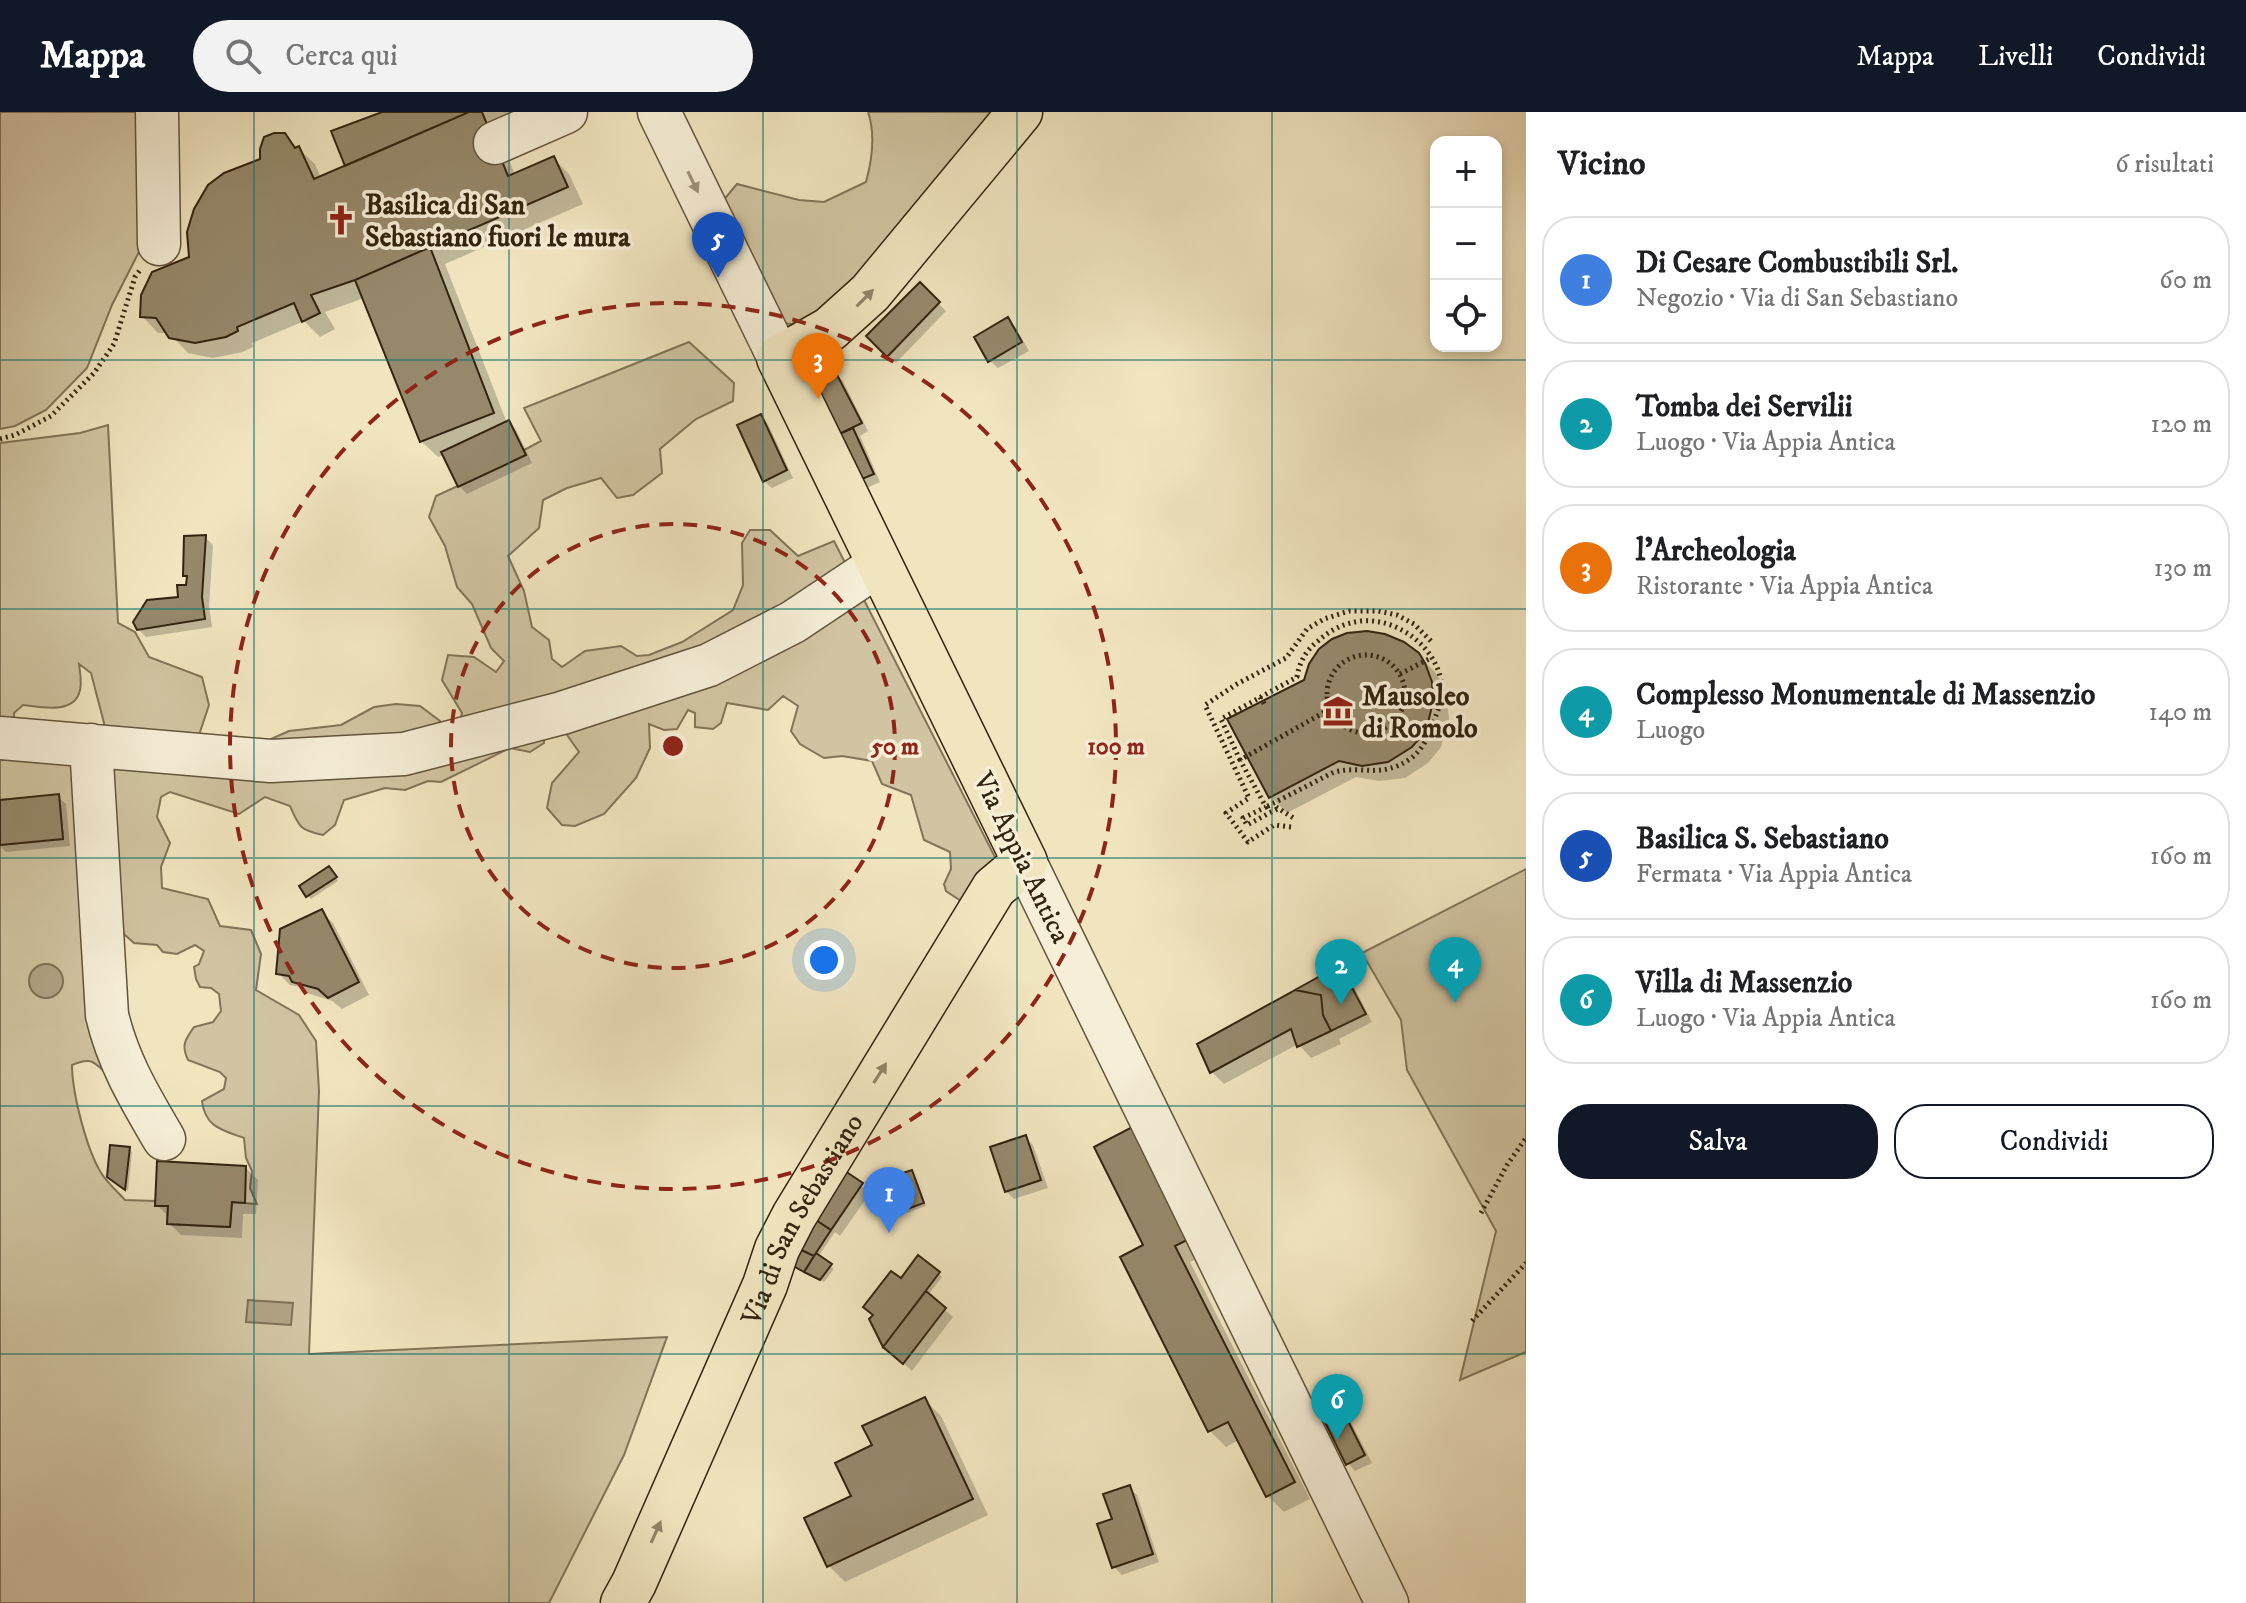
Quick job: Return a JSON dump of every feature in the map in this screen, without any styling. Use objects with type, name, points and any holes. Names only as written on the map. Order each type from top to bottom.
[{"type":"main road","points":[[779,358],[830,329],[870,293],[1020,112]]},
{"type":"main road","name":"Via Appia Antica","points":[[779,358],[1025,862]]},
{"type":"main road","name":"Via di San Sebastiano","points":[[623,1603],[794,1216],[994,888],[1025,862]]},
{"type":"street","points":[[157,112],[159,244]]},
{"type":"street","points":[[495,143],[566,112]]},
{"type":"street","name":"Via Appia Antica","points":[[659,112],[779,358]]},
{"type":"street","points":[[0,738],[271,761],[404,754],[562,713],[709,665],[793,622],[880,564]]},
{"type":"street","points":[[91,745],[107,1015],[112,1038],[125,1070],[164,1139]]},
{"type":"street","name":"Via Appia Antica","points":[[1025,862],[1387,1603]]},
{"type":"path","points":[[0,439],[15,435],[51,416],[94,373],[114,344],[135,277],[159,244]]},
{"type":"path","points":[[1291,827],[1274,825],[1248,842],[1226,813],[1249,798],[1205,705],[1286,658],[1307,629],[1324,619],[1349,611],[1378,611],[1397,615],[1414,624],[1431,641]]},
{"type":"path","points":[[1266,807],[1221,719],[1297,677],[1299,665],[1312,645],[1332,629],[1362,621],[1388,625],[1412,636],[1439,671],[1442,699],[1431,733],[1412,758],[1380,772],[1334,772],[1275,806],[1247,825],[1243,818],[1275,806],[1295,819]]},
{"type":"path","points":[[1368,654],[1381,658],[1392,664],[1400,674],[1405,686],[1402,711],[1394,722],[1383,729],[1359,732],[1346,728],[1330,709],[1328,683],[1343,662],[1355,656],[1368,654]]},
{"type":"path","points":[[1400,674],[1431,658]]},
{"type":"path","points":[[1260,697],[1265,705]]},
{"type":"path","points":[[1240,760],[1330,709]]},
{"type":"path","points":[[1481,1213],[1507,1165],[1526,1138]]},
{"type":"path","points":[[1472,1321],[1526,1263]]},
{"type":"shaded area","points":[[0,112],[143,112],[147,236],[112,305],[87,368],[46,410],[15,426],[0,429]]},
{"type":"shaded area","points":[[868,112],[996,112],[853,287],[808,318],[792,324],[765,322],[716,209],[737,184],[799,200],[824,202],[866,182],[872,147]]},
{"type":"shaded area","points":[[689,342],[734,383],[733,401],[696,419],[660,449],[662,473],[633,495],[617,498],[601,478],[567,488],[543,500],[539,528],[508,556],[524,591],[532,627],[549,640],[552,659],[562,667],[585,651],[621,646],[637,656],[649,655],[682,642],[733,610],[743,585],[742,543],[750,530],[770,530],[798,556],[834,541],[999,865],[961,901],[946,891],[944,884],[951,869],[950,852],[924,840],[911,795],[882,784],[872,761],[842,756],[824,758],[800,744],[791,731],[798,706],[783,696],[768,710],[727,703],[721,723],[713,729],[695,727],[695,713],[688,710],[677,729],[664,730],[649,724],[650,748],[636,778],[604,814],[575,826],[562,825],[547,808],[552,783],[579,752],[562,728],[544,728],[544,743],[530,752],[510,748],[441,782],[428,781],[405,790],[385,788],[344,800],[335,825],[323,835],[301,826],[290,806],[265,797],[239,814],[170,792],[161,797],[157,817],[170,843],[161,867],[162,888],[208,899],[220,926],[251,930],[261,954],[256,990],[299,1015],[316,1041],[319,1091],[309,1354],[667,1337],[624,1455],[549,1603],[0,1603],[0,845],[63,838],[59,795],[0,800],[0,760],[42,756],[75,761],[107,1074],[88,1061],[72,1065],[77,1104],[100,1171],[125,1200],[155,1201],[155,1206],[168,1206],[167,1224],[230,1227],[232,1202],[257,1204],[250,1188],[252,1171],[246,1158],[244,1138],[216,1126],[204,1110],[202,1101],[224,1089],[226,1078],[220,1072],[188,1060],[184,1046],[194,1027],[213,1022],[221,1011],[219,994],[211,988],[200,987],[196,979],[194,967],[199,964],[204,951],[195,945],[177,954],[163,952],[157,945],[134,943],[115,926],[116,898],[104,723],[91,673],[79,664],[80,690],[71,703],[56,708],[23,705],[14,713],[14,732],[0,740],[0,443],[80,433],[108,425],[118,623],[135,632],[149,657],[202,677],[209,705],[197,741],[240,753],[289,731],[341,725],[374,707],[396,704],[420,706],[440,721],[445,730],[460,723],[462,713],[442,680],[448,655],[474,657],[496,672],[504,661],[491,648],[472,604],[457,587],[445,546],[429,517],[436,496],[525,455],[524,450],[541,441],[524,408]]},
{"type":"shaded area","points":[[1526,869],[1526,1352],[1460,1380],[1496,1231],[1407,1070],[1401,1020],[1362,953]]},
{"type":"shaded area","points":[[46,964],[58,969],[63,981],[58,993],[46,998],[34,993],[29,981],[34,969]]},
{"type":"shaded area","points":[[248,1300],[293,1303],[291,1325],[246,1322]]},
{"type":"building","points":[[382,112],[469,112],[345,166],[331,131]]},
{"type":"building","name":"Basilica di San Sebastiano fuori le mura","points":[[469,112],[482,112],[508,176],[554,156],[568,187],[355,280],[311,295],[320,313],[302,322],[294,303],[237,327],[238,331],[226,337],[195,343],[169,338],[156,318],[140,317],[141,295],[152,272],[189,257],[187,232],[194,209],[208,185],[224,173],[260,159],[264,137],[285,133],[295,148],[299,146],[314,179]]},
{"type":"building","points":[[430,247],[494,413],[420,442],[355,280]]},
{"type":"building","points":[[920,282],[940,302],[887,357],[866,336]]},
{"type":"building","points":[[1008,317],[1022,342],[988,362],[974,337]]},
{"type":"building","points":[[835,371],[862,423],[835,436],[809,384]]},
{"type":"building","points":[[761,414],[787,470],[763,482],[737,425]]},
{"type":"building","points":[[509,420],[526,455],[458,487],[441,452]]},
{"type":"building","points":[[853,428],[874,474],[855,482],[835,436]]},
{"type":"building","points":[[206,535],[202,597],[205,619],[137,630],[133,622],[147,600],[178,597],[177,585],[186,585],[187,576],[183,576],[184,536]]},
{"type":"building","name":"Mausoleo di Romolo","points":[[1367,631],[1404,642],[1419,653],[1425,663],[1432,682],[1433,702],[1426,731],[1412,747],[1388,762],[1362,766],[1339,761],[1269,798],[1227,719],[1304,680],[1309,664],[1319,649],[1332,639],[1347,633]]},
{"type":"building","points":[[59,794],[63,839],[0,845],[0,800]]},
{"type":"building","points":[[329,866],[337,877],[306,897],[299,886]]},
{"type":"building","points":[[322,909],[359,982],[328,998],[318,989],[292,982],[289,976],[276,974],[280,929]]},
{"type":"building","points":[[1340,965],[1366,1014],[1331,1031],[1323,1015],[1321,995],[1295,990]]},
{"type":"building","points":[[1295,990],[1321,995],[1323,1015],[1331,1031],[1297,1047],[1291,1029],[1210,1073],[1197,1044]]},
{"type":"building","points":[[1136,1125],[1193,1237],[1175,1246],[1295,1482],[1266,1497],[1228,1422],[1208,1432],[1120,1257],[1143,1245],[1094,1147]]},
{"type":"building","points":[[1026,1135],[1041,1180],[1005,1192],[990,1147]]},
{"type":"building","points":[[110,1145],[130,1147],[125,1190],[107,1177]]},
{"type":"building","points":[[157,1161],[246,1166],[245,1203],[232,1202],[230,1227],[167,1224],[168,1206],[155,1206]]},
{"type":"building","points":[[912,1170],[924,1203],[902,1211],[891,1177]]},
{"type":"building","points":[[845,1171],[863,1183],[831,1230],[813,1218]]},
{"type":"building","points":[[813,1218],[831,1230],[814,1256],[797,1248]]},
{"type":"building","points":[[797,1248],[814,1256],[804,1272],[790,1264]]},
{"type":"building","points":[[816,1253],[832,1264],[820,1280],[804,1272]]},
{"type":"building","points":[[918,1255],[940,1272],[883,1347],[869,1319],[873,1315],[863,1307],[891,1271],[901,1278]]},
{"type":"building","points":[[926,1291],[946,1308],[903,1364],[883,1347]]},
{"type":"building","points":[[1335,1395],[1365,1455],[1346,1465],[1316,1404]]},
{"type":"building","points":[[925,1397],[973,1499],[827,1567],[804,1518],[851,1496],[835,1463],[872,1445],[862,1426]]},
{"type":"building","points":[[1130,1485],[1153,1554],[1112,1568],[1097,1524],[1112,1519],[1103,1494]]},
{"type":"place","name":"Basilica di San Sebastiano fuori le mura","points":[[341,220]]},
{"type":"place","name":"Basilica S. Sebastiano","points":[[718,278]]},
{"type":"place","name":"l'Archeologia","points":[[818,399]]},
{"type":"place","name":"Mausoleo di Romolo","points":[[1338,711]]},
{"type":"place","name":"Complesso Monumentale di Massenzio","points":[[1455,1003]]},
{"type":"place","name":"Tomba dei Servilii","points":[[1341,1005]]},
{"type":"place","name":"Di Cesare Combustibili Srl.","points":[[889,1233]]},
{"type":"place","name":"Villa di Massenzio","points":[[1337,1440]]}]
